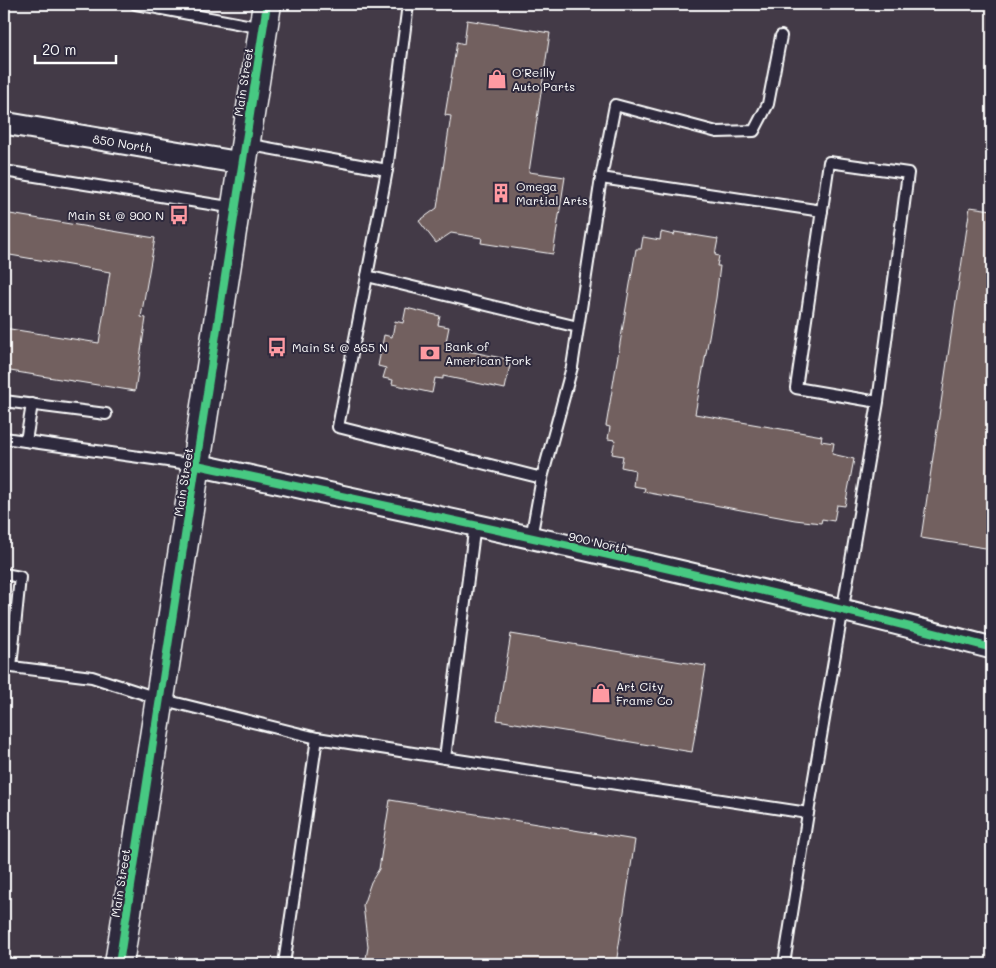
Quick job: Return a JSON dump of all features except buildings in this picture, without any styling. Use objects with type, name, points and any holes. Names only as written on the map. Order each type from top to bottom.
[{"type":"main road","name":"Main Street","points":[[119,964],[265,16]]},
{"type":"street","name":"850 North","points":[[4,123],[243,153]]},
{"type":"street","name":"900 North","points":[[197,465],[475,524],[842,608],[992,648]]},
{"type":"lane","points":[[136,4],[265,16]]},
{"type":"lane","points":[[408,4],[388,170],[338,427],[542,478]]},
{"type":"lane","points":[[531,538],[542,478],[572,367],[601,178],[615,105],[717,132],[754,131],[768,104],[781,36]]},
{"type":"lane","points":[[243,153],[388,170]]},
{"type":"lane","points":[[784,964],[842,608],[878,402],[908,173],[829,162],[796,388],[878,402]]},
{"type":"lane","points":[[4,171],[234,208]]},
{"type":"lane","points":[[601,178],[822,211]]},
{"type":"lane","points":[[367,276],[578,327]]},
{"type":"lane","points":[[4,401],[106,414]]},
{"type":"lane","points":[[26,441],[32,404]]},
{"type":"lane","points":[[4,438],[197,465]]},
{"type":"lane","points":[[445,758],[475,524]]},
{"type":"lane","points":[[4,574],[20,577],[7,666],[92,677],[160,699],[317,738],[808,812]]},
{"type":"lane","points":[[284,964],[317,738]]},
{"type":"cycle path","points":[[119,964],[267,4]]},
{"type":"cycle path","points":[[197,465],[695,575],[992,648]]},
{"type":"place","name":"O'Reilly Auto Parts","points":[[497,79]]},
{"type":"place","name":"Omega Martial Arts","points":[[501,193]]},
{"type":"place","name":"Main St @ 900 N","points":[[179,215]]},
{"type":"place","name":"Main St @ 865 N","points":[[277,347]]},
{"type":"place","name":"Bank of American Fork","points":[[430,353]]},
{"type":"place","name":"Art City Frame Co","points":[[601,693]]}]
